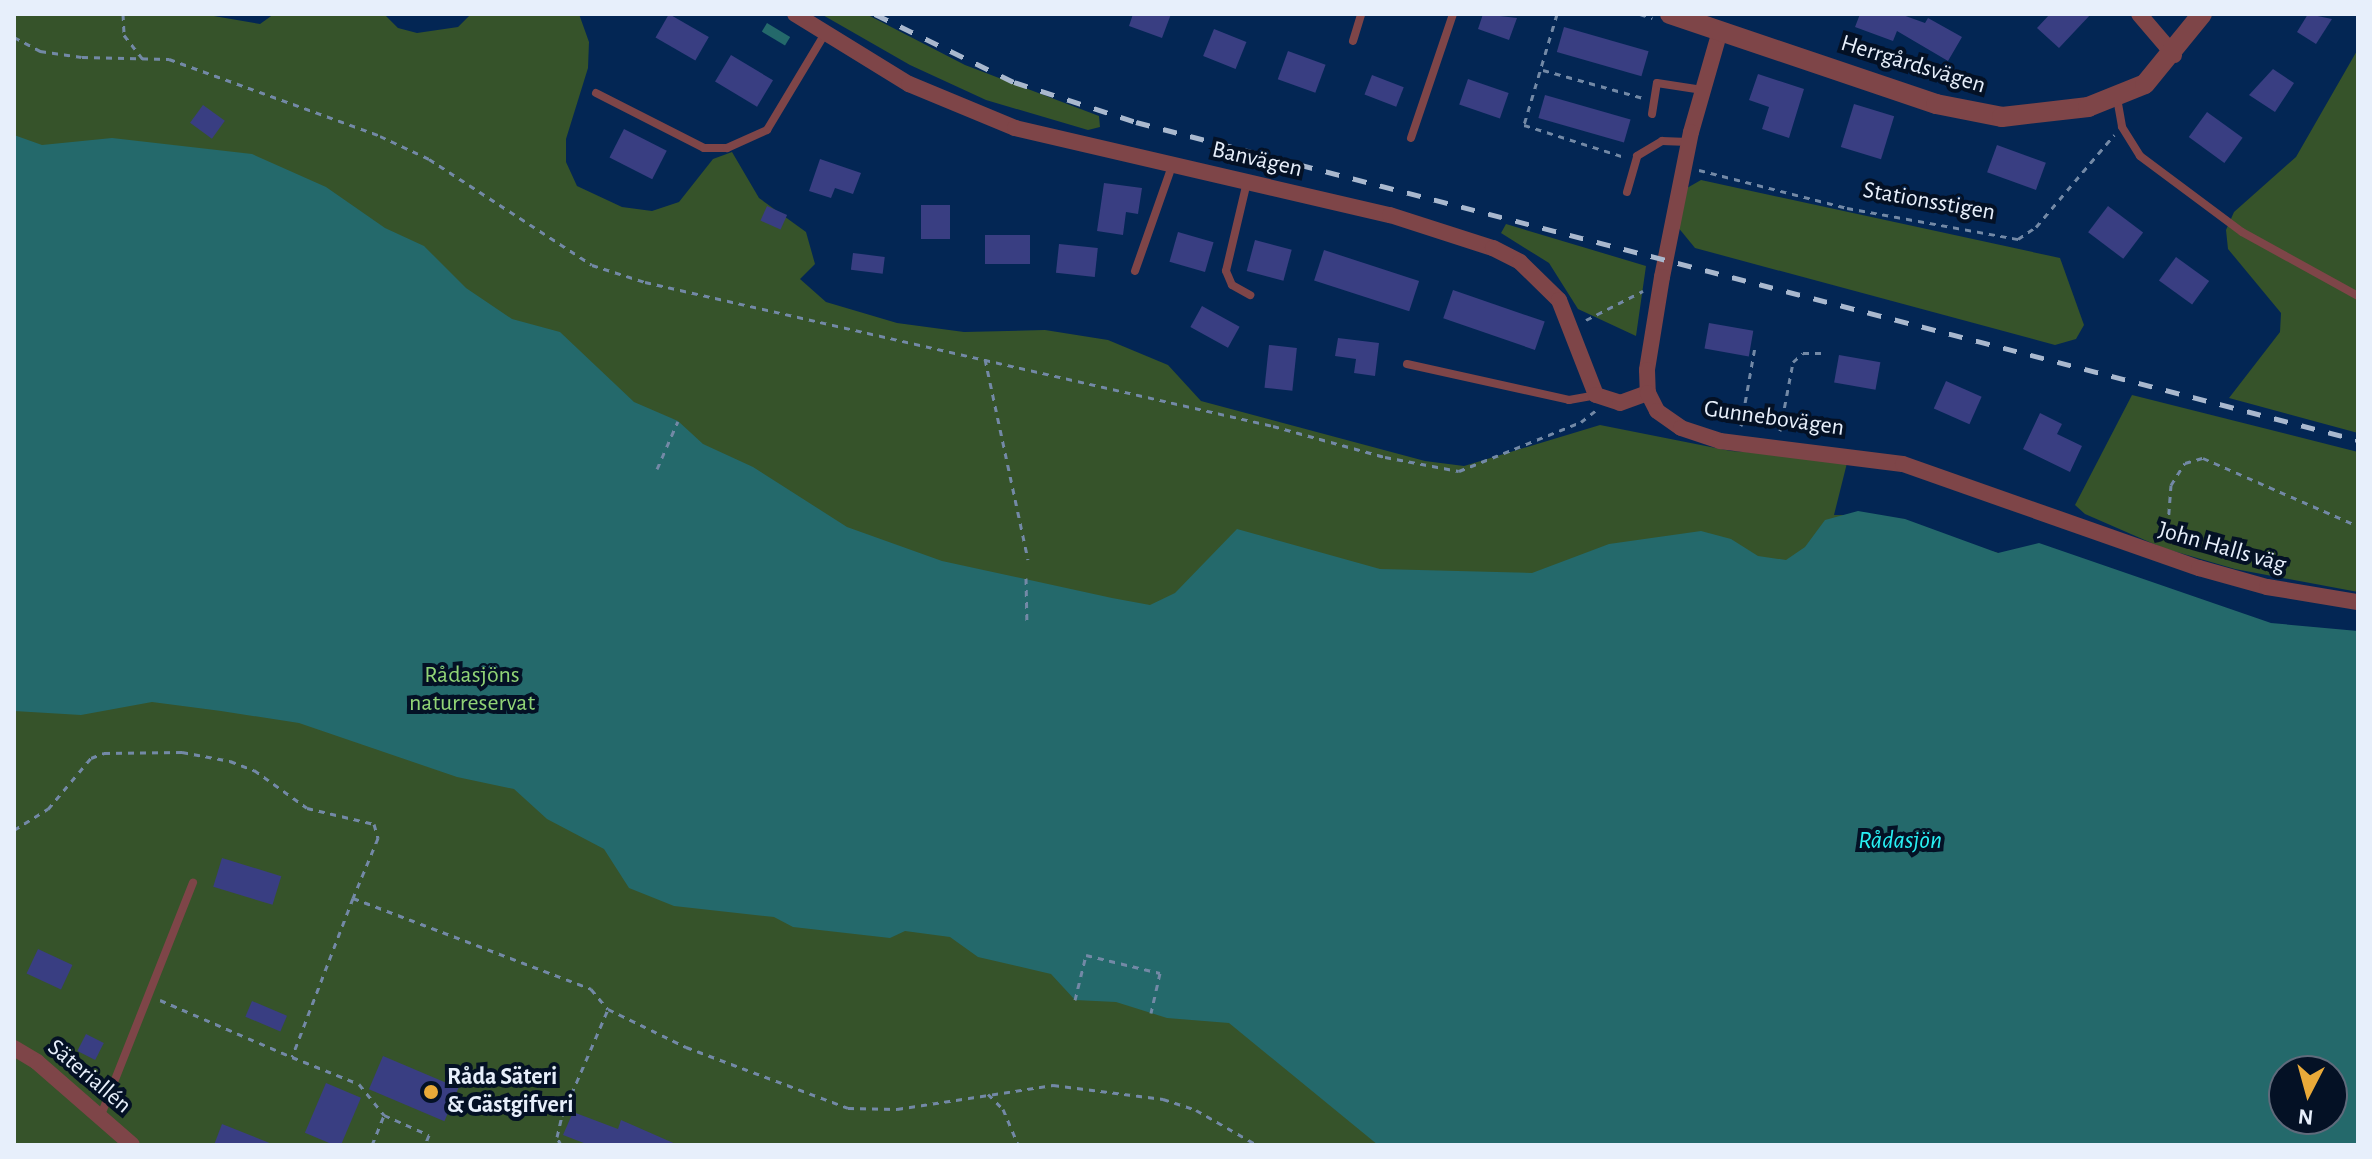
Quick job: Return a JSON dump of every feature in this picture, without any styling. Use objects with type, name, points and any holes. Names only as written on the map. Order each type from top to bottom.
[{"type":"street","name":"Banvägen","points":[[795,14],[824,35],[909,84],[1015,128],[1390,215],[1493,248],[1542,280],[1573,327],[1602,398]]},
{"type":"street","points":[[2139,14],[2174,55]]},
{"type":"street","name":"Herrgårdsvägen","points":[[1662,17],[1720,31],[1936,104],[1987,114],[2044,115],[2116,97],[2145,84],[2174,55],[2202,14]]},
{"type":"street","points":[[1602,398],[1648,393],[1647,370],[1684,166],[1720,31]]},
{"type":"street","name":"Gunnebovägen","points":[[1648,393],[1657,411],[1681,428],[1738,443],[1903,464],[2075,528]]},
{"type":"street","name":"John Halls väg","points":[[2075,528],[2267,587],[2358,602]]},
{"type":"street","name":"Säteriallén","points":[[14,1048],[101,1115],[132,1145]]},
{"type":"lane","points":[[1353,41],[1361,14]]},
{"type":"lane","points":[[1411,138],[1453,14]]},
{"type":"lane","points":[[596,93],[704,148],[727,148],[767,130],[824,35]]},
{"type":"lane","points":[[1652,114],[1657,83],[1702,90]]},
{"type":"lane","points":[[2116,97],[2122,127],[2140,156],[2242,232],[2358,296]]},
{"type":"lane","points":[[1627,192],[1635,160],[1662,141],[1689,142]]},
{"type":"lane","points":[[1135,271],[1172,166]]},
{"type":"lane","points":[[1247,182],[1226,271],[1232,285],[1250,295]]},
{"type":"lane","points":[[1407,364],[1569,400],[1602,398]]},
{"type":"lane","points":[[101,1115],[145,994],[193,883]]},
{"type":"path","points":[[123,14],[124,35],[143,59]]},
{"type":"path","points":[[1557,14],[1543,70],[1524,125],[1635,160]]},
{"type":"path","points":[[1640,14],[1662,17]]},
{"type":"path","points":[[14,37],[40,51],[169,59],[380,136],[429,159],[592,265],[698,295],[1459,471],[1581,422],[1602,398]]},
{"type":"path","points":[[1543,70],[1655,100]]},
{"type":"path","name":"Stationsstigen","points":[[1684,166],[1847,208],[2018,239],[2036,227],[2088,160],[2122,127]]},
{"type":"path","points":[[1573,327],[1651,284]]},
{"type":"path","points":[[1738,443],[1755,347]]},
{"type":"path","points":[[1778,448],[1793,362],[1803,353],[1827,353]]},
{"type":"path","points":[[985,359],[1028,559]]},
{"type":"path","points":[[657,469],[678,421]]},
{"type":"path","points":[[2163,557],[2171,485],[2185,463],[2203,458],[2358,526]]},
{"type":"path","points":[[1026,578],[1027,624]]},
{"type":"path","points":[[14,830],[63,795],[91,758],[104,753],[200,754],[254,770],[307,808],[374,824],[378,838],[292,1057]]},
{"type":"path","points":[[353,898],[591,989],[608,1009],[686,1047],[848,1108],[897,1109],[1053,1085],[1163,1099],[1196,1110],[1257,1145]]},
{"type":"path","points":[[1075,1000],[1086,955],[1160,973],[1151,1013]]},
{"type":"path","points":[[145,994],[359,1084],[384,1115],[429,1135],[425,1145]]},
{"type":"path","points":[[561,1145],[557,1137],[562,1116],[608,1009]]},
{"type":"path","points":[[986,1093],[1003,1109],[1018,1145]]},
{"type":"path","points":[[372,1145],[384,1115]]},
{"type":"green space","name":"Rådasjön","points":[[14,14],[202,14],[260,24],[274,14],[384,14],[398,28],[417,33],[458,27],[471,14],[579,14],[589,42],[588,68],[566,139],[566,162],[577,186],[622,207],[652,211],[679,202],[713,159],[732,152],[759,198],[806,232],[815,264],[800,279],[826,302],[897,323],[964,332],[1045,330],[1108,340],[1168,365],[1201,401],[1425,461],[1464,466],[1600,425],[1731,451],[1848,459],[1834,515],[1859,515],[2270,627],[2343,1055],[2268,1055],[2268,1135],[2348,1135],[2348,1086],[2358,1145],[14,1145]]},
{"type":"green space","points":[[821,14],[866,14],[965,65],[1099,116],[1100,127],[1088,130],[986,100],[910,65]]},
{"type":"green space","points":[[2358,49],[2358,433],[2229,398],[2280,332],[2281,313],[2228,249],[2226,230],[2234,212],[2296,157]]},
{"type":"green space","points":[[1701,180],[2060,258],[2084,325],[2076,339],[2055,345],[1695,248],[1677,226],[1687,188]]},
{"type":"green space","points":[[1506,224],[1646,266],[1636,336],[1578,309],[1549,263],[1501,233]]},
{"type":"green space","points":[[2132,395],[2358,452],[2358,592],[2235,569],[2163,548],[2085,514],[2075,505]]},
{"type":"water","points":[[767,23],[790,37],[785,45],[762,32]]},
{"type":"water","name":"Rådasjön","points":[[14,135],[42,145],[112,138],[252,154],[326,187],[385,228],[424,246],[466,288],[512,319],[560,332],[634,402],[678,421],[703,444],[753,467],[847,527],[942,561],[1112,598],[1150,605],[1175,593],[1237,529],[1380,569],[1532,573],[1609,544],[1701,531],[1731,539],[1758,556],[1786,560],[1805,547],[1825,520],[1858,511],[1905,519],[1998,553],[2039,543],[2271,623],[2358,631],[2358,1145],[1378,1145],[1229,1023],[1167,1018],[1116,1002],[1075,1000],[1051,974],[978,957],[950,937],[905,931],[890,938],[793,927],[774,917],[674,906],[629,888],[604,849],[547,819],[514,789],[457,777],[299,723],[152,702],[81,715],[14,711]]},
{"type":"building","points":[[669,14],[709,37],[695,60],[656,37]]},
{"type":"building","points":[[1133,14],[1171,14],[1162,38],[1129,26]]},
{"type":"building","points":[[1483,14],[1517,18],[1509,40],[1478,29]]},
{"type":"building","points":[[1860,14],[1900,14],[1925,23],[1928,18],[1962,37],[1948,61],[1897,31],[1893,41],[1855,27]]},
{"type":"building","points":[[2050,14],[2091,14],[2059,48],[2037,28]]},
{"type":"building","points":[[2308,14],[2332,19],[2316,44],[2297,32]]},
{"type":"building","points":[[1564,27],[1649,51],[1641,76],[1557,52]]},
{"type":"building","points":[[1214,29],[1246,42],[1236,69],[1203,56]]},
{"type":"building","points":[[1288,51],[1326,65],[1315,93],[1278,79]]},
{"type":"building","points":[[731,55],[773,80],[757,107],[715,82]]},
{"type":"building","points":[[2273,69],[2294,83],[2275,112],[2249,95]]},
{"type":"building","points":[[1758,74],[1804,89],[1789,138],[1762,129],[1769,107],[1749,100]]},
{"type":"building","points":[[1372,75],[1404,87],[1396,107],[1364,95]]},
{"type":"building","points":[[1468,79],[1509,93],[1500,119],[1459,105]]},
{"type":"building","points":[[1545,95],[1631,120],[1624,143],[1538,118]]},
{"type":"building","points":[[1854,104],[1894,116],[1881,159],[1841,147]]},
{"type":"building","points":[[203,105],[225,121],[212,139],[190,123]]},
{"type":"building","points":[[2207,112],[2243,138],[2224,163],[2189,137]]},
{"type":"building","points":[[624,129],[667,151],[652,179],[609,158]]},
{"type":"building","points":[[1997,145],[2046,163],[2036,190],[1987,172]]},
{"type":"building","points":[[820,159],[861,173],[853,194],[835,188],[831,198],[809,191]]},
{"type":"building","points":[[1104,183],[1142,188],[1138,214],[1126,212],[1123,235],[1097,231]]},
{"type":"building","points":[[921,205],[950,205],[950,239],[921,239]]},
{"type":"building","points":[[767,206],[787,215],[781,230],[760,221]]},
{"type":"building","points":[[2108,206],[2143,232],[2123,259],[2088,232]]},
{"type":"building","points":[[1178,232],[1214,242],[1205,272],[1169,262]]},
{"type":"building","points":[[985,235],[1030,235],[1030,264],[985,264]]},
{"type":"building","points":[[1255,240],[1292,250],[1283,281],[1247,271]]},
{"type":"building","points":[[1059,244],[1098,248],[1095,277],[1056,273]]},
{"type":"building","points":[[1324,250],[1419,281],[1409,311],[1314,280]]},
{"type":"building","points":[[853,253],[885,257],[883,274],[851,270]]},
{"type":"building","points":[[2176,257],[2209,281],[2192,305],[2159,280]]},
{"type":"building","points":[[1453,290],[1545,322],[1535,350],[1443,318]]},
{"type":"building","points":[[1202,306],[1240,327],[1228,348],[1190,327]]},
{"type":"building","points":[[1709,323],[1753,331],[1749,356],[1704,349]]},
{"type":"building","points":[[1338,338],[1379,343],[1375,376],[1354,373],[1356,359],[1335,356]]},
{"type":"building","points":[[1269,345],[1297,348],[1292,391],[1265,388]]},
{"type":"building","points":[[1839,355],[1880,362],[1875,390],[1834,383]]},
{"type":"building","points":[[1946,381],[1982,397],[1969,424],[1934,408]]},
{"type":"building","points":[[2040,413],[2062,424],[2057,434],[2082,446],[2070,472],[2023,449]]},
{"type":"building","points":[[222,858],[281,876],[273,905],[213,887]]},
{"type":"building","points":[[38,949],[72,965],[61,990],[27,973]]},
{"type":"building","points":[[252,1001],[287,1016],[280,1031],[245,1017]]},
{"type":"building","points":[[86,1034],[104,1043],[95,1060],[77,1051]]},
{"type":"building","points":[[383,1056],[458,1088],[444,1121],[369,1089]]},
{"type":"building","points":[[326,1083],[361,1098],[341,1145],[305,1133]]},
{"type":"building","points":[[573,1112],[618,1129],[621,1120],[678,1145],[589,1145],[563,1135]]},
{"type":"building","points":[[222,1124],[272,1144],[272,1145],[214,1145]]},
{"type":"railway","points":[[875,14],[1014,82],[1136,122],[2358,440]]},
{"type":"place","name":"Råda Säteri & Gästgifveri","points":[[431,1092]]},
{"type":"park label","name":"Rådasjöns naturreservat","points":[[472,690]]}]
